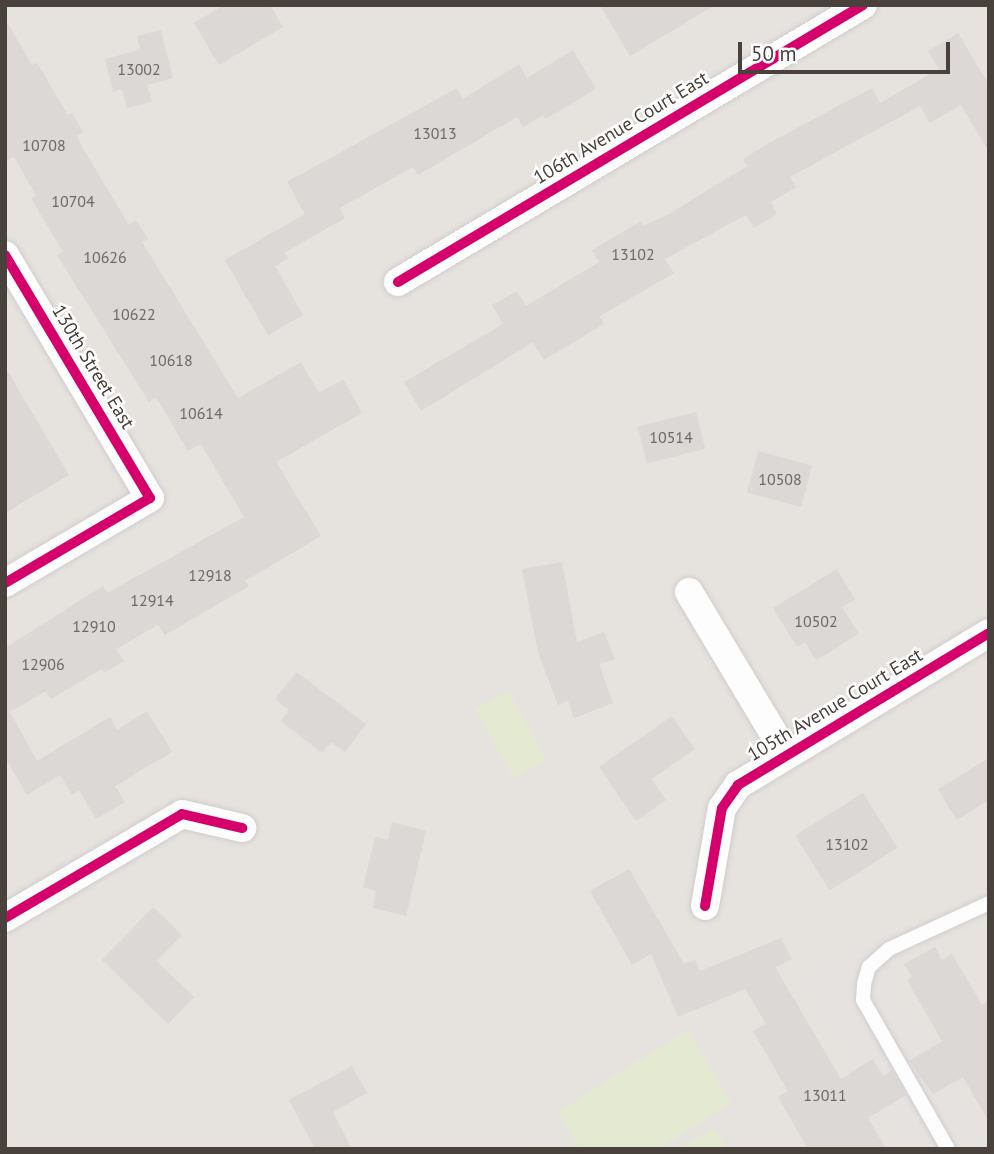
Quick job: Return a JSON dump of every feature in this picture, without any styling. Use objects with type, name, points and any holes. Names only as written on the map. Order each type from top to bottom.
[{"type":"street","name":"106th Avenue Court East","points":[[398,282],[863,5]]},
{"type":"street","name":"130th Street East","points":[[5,254],[150,498],[5,583]]},
{"type":"street","points":[[689,592],[786,754]]},
{"type":"street","name":"105th Avenue Court East","points":[[705,906],[718,824],[727,797],[738,785],[989,633]]},
{"type":"street","points":[[5,918],[182,814],[242,828]]},
{"type":"lane","points":[[948,1149],[863,1000],[864,984],[869,967],[888,949],[989,903]]},
{"type":"shaded area","points":[[5,5],[989,5],[989,1149],[5,1149]]},
{"type":"shaded area","points":[[866,942],[989,1144],[989,1149],[903,1149],[801,981]]},
{"type":"shaded area","points":[[550,1127],[563,1149],[513,1149]]},
{"type":"green space","points":[[508,691],[546,760],[514,778],[476,709]]},
{"type":"green space","points":[[688,1030],[731,1103],[657,1149],[580,1149],[558,1112]]},
{"type":"green space","points":[[713,1129],[727,1149],[680,1149],[710,1130]]},
{"type":"building","points":[[224,5],[270,5],[283,27],[219,65],[194,23]]},
{"type":"building","points":[[600,5],[715,5],[630,56]]},
{"type":"building","points":[[5,19],[32,65],[37,63],[68,115],[72,113],[83,132],[77,136],[84,150],[129,225],[136,220],[148,239],[142,242],[238,398],[301,362],[319,393],[343,379],[362,413],[276,462],[321,536],[245,581],[249,586],[165,635],[158,625],[116,649],[124,661],[104,673],[102,669],[51,699],[46,691],[10,712],[37,761],[110,717],[117,730],[147,711],[172,752],[115,786],[125,802],[96,819],[79,790],[72,795],[60,775],[27,795],[5,757],[5,648],[103,586],[107,593],[244,517],[201,444],[188,451],[156,397],[149,402],[57,255],[63,252],[31,198],[36,195],[14,157],[5,162]]},
{"type":"building","points":[[161,30],[173,78],[147,85],[152,102],[127,108],[122,89],[113,92],[105,59],[140,50],[137,36]]},
{"type":"building","points":[[958,33],[989,85],[989,152],[961,105],[930,123],[920,106],[790,177],[796,187],[771,202],[777,214],[754,228],[746,215],[665,259],[674,273],[600,316],[604,324],[544,360],[533,342],[421,411],[404,382],[503,324],[492,305],[517,291],[526,306],[599,262],[592,250],[641,221],[643,226],[669,214],[747,166],[743,159],[769,143],[872,88],[880,103],[939,69],[928,51]]},
{"type":"building","points":[[573,50],[596,89],[546,119],[543,115],[523,127],[517,117],[418,175],[413,167],[340,208],[345,218],[284,253],[288,258],[275,266],[303,315],[268,335],[225,260],[305,214],[287,182],[457,88],[463,99],[519,64],[527,78]]},
{"type":"building","points":[[5,367],[69,475],[5,513]]},
{"type":"building","points":[[696,412],[705,449],[647,463],[638,427]]},
{"type":"building","points":[[758,451],[812,465],[801,507],[747,493]]},
{"type":"building","points":[[562,562],[577,642],[604,632],[615,659],[599,664],[613,703],[574,718],[568,701],[558,705],[538,653],[522,569]]},
{"type":"building","points":[[837,569],[855,600],[842,607],[859,634],[816,660],[805,642],[797,647],[773,608]]},
{"type":"building","points":[[296,672],[366,724],[345,752],[331,742],[322,753],[281,721],[289,710],[275,699]]},
{"type":"building","points":[[672,716],[695,749],[651,779],[666,800],[636,821],[599,767]]},
{"type":"building","points":[[989,758],[989,800],[957,820],[938,789]]},
{"type":"building","points":[[863,793],[897,848],[830,891],[795,835]]},
{"type":"building","points":[[392,822],[426,831],[406,916],[373,908],[376,891],[363,887],[375,837],[388,840]]},
{"type":"building","points":[[629,869],[684,964],[695,960],[700,971],[781,938],[792,959],[775,967],[841,1079],[873,1059],[883,1076],[892,1071],[906,1095],[868,1118],[886,1149],[808,1149],[778,1097],[788,1091],[753,1031],[766,1024],[745,989],[678,1017],[651,954],[632,965],[590,891]]},
{"type":"building","points":[[153,907],[182,935],[157,961],[194,997],[168,1024],[102,960]]},
{"type":"building","points":[[935,947],[942,960],[952,954],[982,1005],[989,1001],[989,1122],[963,1077],[933,1094],[909,1061],[942,1041],[907,980],[912,977],[904,964]]},
{"type":"building","points":[[352,1066],[367,1093],[333,1112],[352,1149],[315,1149],[289,1100]]},
{"type":"cycle path","points":[[398,282],[863,5]]},
{"type":"cycle path","points":[[5,255],[150,498],[5,583]]},
{"type":"cycle path","points":[[705,906],[722,808],[738,785],[989,633]]},
{"type":"cycle path","points":[[5,918],[182,814],[242,828]]}]
